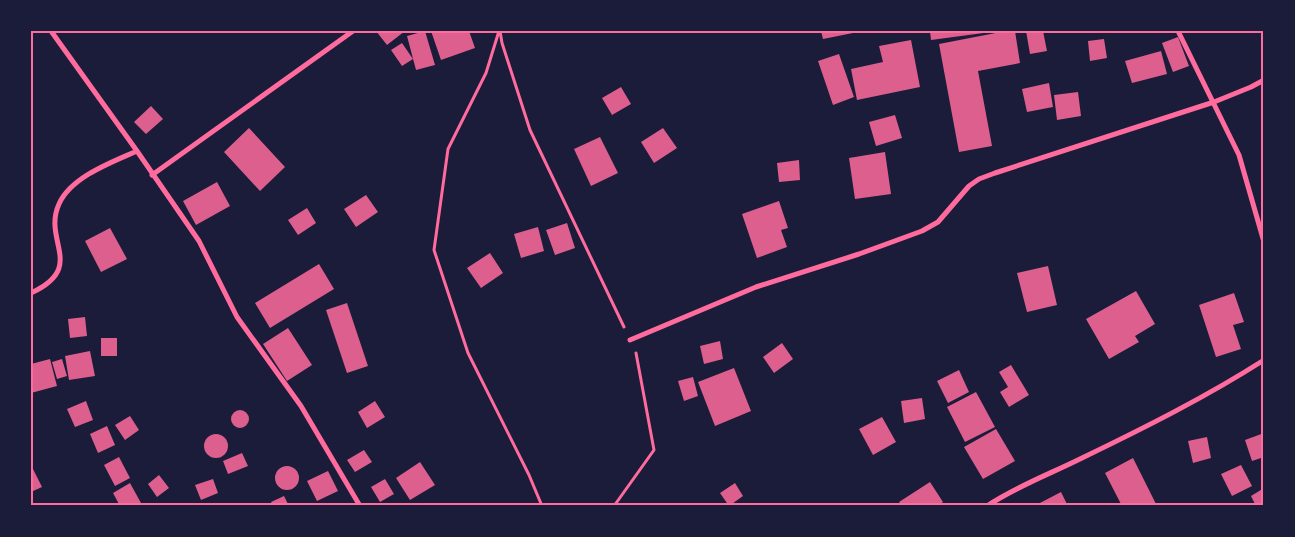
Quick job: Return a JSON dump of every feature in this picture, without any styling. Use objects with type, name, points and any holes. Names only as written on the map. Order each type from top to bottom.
[{"type":"street","points":[[51,31],[137,150],[152,175],[199,241],[237,317],[301,406],[360,506]]},
{"type":"street","points":[[152,175],[353,31]]},
{"type":"street","points":[[1178,31],[1239,155],[1264,242]]},
{"type":"street","points":[[630,340],[756,286],[859,254],[922,231],[938,222],[969,186],[987,176],[1214,102],[1264,80]]},
{"type":"street","points":[[31,293],[50,281],[58,272],[61,256],[55,234],[58,204],[70,189],[90,173],[137,150]]},
{"type":"street","points":[[987,506],[1002,496],[1081,459],[1226,384],[1264,360]]},
{"type":"path","points":[[500,31],[502,43],[530,130],[638,357],[654,450],[614,506]]},
{"type":"path","points":[[500,31],[486,73],[448,149],[434,250],[468,353],[542,506]]},
{"type":"building","points":[[376,31],[405,31],[387,45]]},
{"type":"building","points":[[425,31],[435,65],[416,70],[407,36]]},
{"type":"building","points":[[431,31],[469,31],[475,48],[441,60]]},
{"type":"building","points":[[821,31],[858,31],[858,32],[823,39]]},
{"type":"building","points":[[930,31],[991,31],[991,32],[931,40]]},
{"type":"building","points":[[1006,31],[1015,31],[1020,63],[978,71],[992,146],[959,152],[939,44]]},
{"type":"building","points":[[1026,31],[1043,31],[1047,51],[1030,54]]},
{"type":"building","points":[[1178,37],[1189,66],[1173,72],[1162,43]]},
{"type":"building","points":[[1104,39],[1107,58],[1090,61],[1088,41]]},
{"type":"building","points":[[911,40],[920,87],[857,100],[851,69],[883,62],[879,46]]},
{"type":"building","points":[[402,43],[413,59],[402,66],[391,50]]},
{"type":"building","points":[[1161,51],[1167,74],[1132,83],[1125,61]]},
{"type":"building","points":[[839,54],[854,97],[833,105],[818,61]]},
{"type":"building","points":[[1049,83],[1053,107],[1027,112],[1022,89]]},
{"type":"building","points":[[621,87],[631,104],[612,115],[602,98]]},
{"type":"building","points":[[1078,92],[1081,116],[1057,120],[1054,95]]},
{"type":"building","points":[[151,106],[163,119],[146,134],[134,122]]},
{"type":"building","points":[[895,115],[902,138],[876,146],[869,122]]},
{"type":"building","points":[[249,128],[285,167],[260,191],[224,152]]},
{"type":"building","points":[[663,128],[677,148],[654,163],[641,142]]},
{"type":"building","points":[[600,137],[618,173],[591,186],[574,149]]},
{"type":"building","points":[[885,152],[891,194],[855,199],[849,158]]},
{"type":"building","points":[[799,160],[800,180],[779,182],[777,163]]},
{"type":"building","points":[[217,182],[230,206],[196,225],[183,201]]},
{"type":"building","points":[[366,195],[378,212],[356,227],[344,209]]},
{"type":"building","points":[[779,201],[788,228],[781,230],[787,247],[757,258],[742,214]]},
{"type":"building","points":[[307,208],[316,223],[298,235],[288,220]]},
{"type":"building","points":[[567,223],[575,248],[555,255],[546,230]]},
{"type":"building","points":[[538,227],[544,251],[521,258],[514,234]]},
{"type":"building","points":[[110,228],[127,259],[101,272],[85,241]]},
{"type":"building","points":[[490,253],[503,273],[481,288],[467,268]]},
{"type":"building","points":[[319,264],[334,289],[270,328],[255,303]]},
{"type":"building","points":[[1048,266],[1057,305],[1027,312],[1017,273]]},
{"type":"building","points":[[1136,291],[1155,324],[1135,336],[1139,342],[1109,359],[1086,319]]},
{"type":"building","points":[[1234,293],[1244,322],[1233,325],[1241,349],[1216,357],[1199,305]]},
{"type":"building","points":[[347,303],[368,366],[347,373],[326,310]]},
{"type":"building","points":[[85,317],[87,336],[70,338],[68,319]]},
{"type":"building","points":[[288,328],[312,365],[287,381],[263,344]]},
{"type":"building","points":[[101,338],[117,338],[117,356],[101,356]]},
{"type":"building","points":[[720,341],[723,359],[704,364],[700,346]]},
{"type":"building","points":[[782,343],[793,359],[774,373],[763,357]]},
{"type":"building","points":[[90,351],[95,376],[69,380],[65,356]]},
{"type":"building","points":[[50,359],[57,386],[31,393],[31,364]]},
{"type":"building","points":[[62,359],[67,376],[57,379],[52,362]]},
{"type":"building","points":[[1011,365],[1029,395],[1009,407],[1000,392],[1008,387],[999,372]]},
{"type":"building","points":[[734,368],[751,411],[715,426],[698,382]]},
{"type":"building","points":[[959,370],[969,392],[948,403],[937,381]]},
{"type":"building","points":[[693,377],[698,396],[684,401],[678,381]]},
{"type":"building","points":[[976,392],[995,427],[965,442],[947,407]]},
{"type":"building","points":[[922,398],[925,419],[904,423],[901,401]]},
{"type":"building","points":[[86,401],[93,420],[75,427],[67,409]]},
{"type":"building","points":[[375,401],[385,417],[367,428],[358,412]]},
{"type":"building","points":[[240,410],[246,413],[249,419],[246,425],[240,428],[234,425],[231,419],[234,413]]},
{"type":"building","points":[[130,416],[139,430],[125,440],[115,425]]},
{"type":"building","points":[[882,417],[896,442],[873,455],[859,429]]},
{"type":"building","points":[[107,426],[115,445],[98,453],[90,434]]},
{"type":"building","points":[[996,429],[1015,461],[983,479],[964,447]]},
{"type":"building","points":[[1264,433],[1264,457],[1252,461],[1245,440]]},
{"type":"building","points":[[216,434],[225,437],[228,446],[225,455],[216,458],[207,455],[204,446],[207,437]]},
{"type":"building","points":[[1207,437],[1211,458],[1193,463],[1188,441]]},
{"type":"building","points":[[364,450],[372,462],[355,472],[347,460]]},
{"type":"building","points":[[242,453],[248,466],[228,474],[223,461]]},
{"type":"building","points":[[119,457],[130,478],[115,486],[104,465]]},
{"type":"building","points":[[1133,458],[1157,506],[1122,506],[1105,473]]},
{"type":"building","points":[[420,462],[435,485],[410,500],[396,478]]},
{"type":"building","points":[[31,465],[42,487],[31,492]]},
{"type":"building","points":[[1241,465],[1252,486],[1232,496],[1221,474]]},
{"type":"building","points":[[287,466],[295,470],[299,478],[295,486],[287,490],[279,486],[275,478],[279,470]]},
{"type":"building","points":[[328,471],[338,491],[317,501],[307,481]]},
{"type":"building","points":[[159,475],[169,488],[157,497],[148,484]]},
{"type":"building","points":[[213,479],[218,493],[201,500],[195,485]]},
{"type":"building","points":[[385,479],[394,494],[380,502],[371,487]]},
{"type":"building","points":[[930,482],[943,502],[938,506],[902,506],[899,502]]},
{"type":"building","points":[[130,483],[141,503],[137,506],[120,506],[113,493]]},
{"type":"building","points":[[735,483],[743,496],[729,506],[720,493]]},
{"type":"building","points":[[1264,488],[1264,506],[1256,506],[1251,496]]},
{"type":"building","points":[[1061,492],[1068,506],[1039,506],[1038,504]]},
{"type":"building","points":[[284,496],[289,506],[273,506],[271,502]]}]
